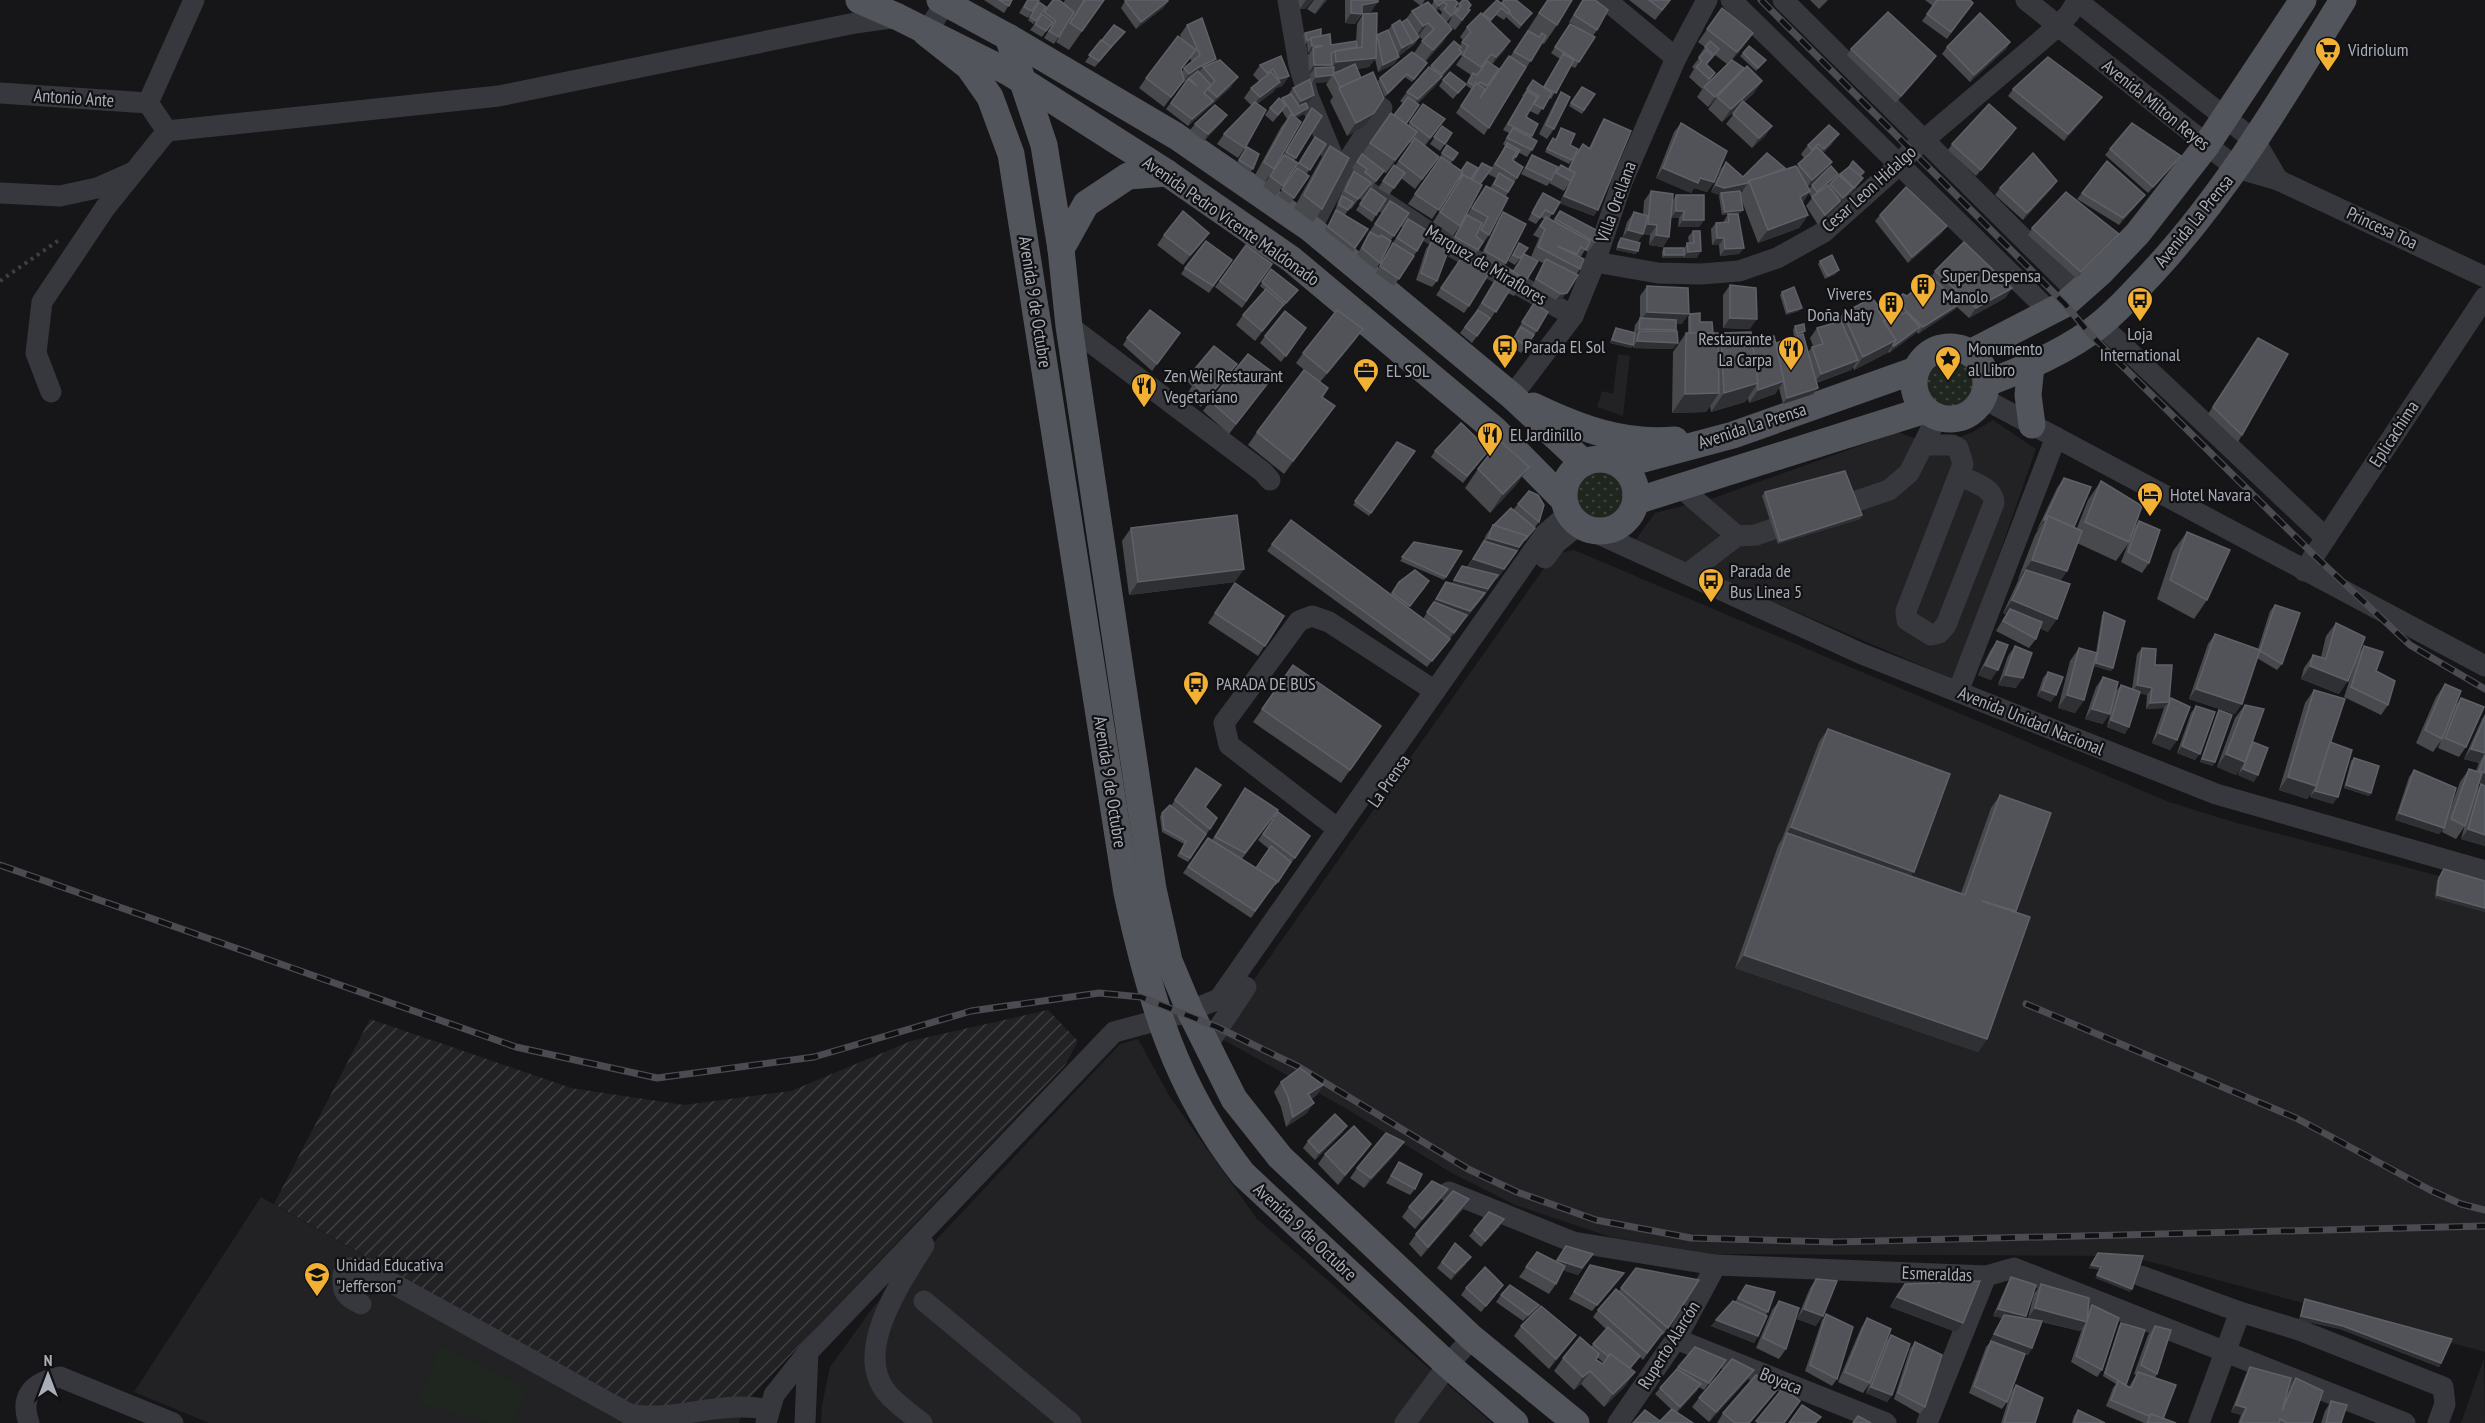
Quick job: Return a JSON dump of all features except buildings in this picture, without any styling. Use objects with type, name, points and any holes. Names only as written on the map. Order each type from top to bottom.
[{"type":"main road","name":"Avenida Pedro Vicente Maldonado","points":[[859,0],[898,17],[1021,80],[1167,173],[1291,259],[1494,429],[1575,517]]},
{"type":"main road","name":"Avenida La Prensa","points":[[1970,353],[2050,312],[2078,293],[2138,233],[2227,117],[2303,0]]},
{"type":"main road","name":"Avenida La Prensa","points":[[1985,391],[2089,333],[2128,298],[2187,236],[2255,141],[2343,0]]},
{"type":"main road","name":"Avenida Pedro Vicente Maldonado","points":[[944,1],[1176,136],[1311,229],[1512,396],[1584,463]]},
{"type":"main road","name":"Avenida 9 de Octubre","points":[[926,33],[969,67],[990,97],[1011,154],[1127,893],[1142,963],[1174,1059],[1217,1140],[1243,1174],[1448,1365],[1515,1423]]},
{"type":"main road","name":"Avenida 9 de Octubre","points":[[1008,37],[1044,145],[1153,889],[1169,961],[1190,1011],[1234,1098],[1280,1157],[1472,1338],[1576,1423]]},
{"type":"main road","points":[[1061,249],[1086,204],[1128,176],[1167,173]]},
{"type":"main road","points":[[1955,347],[1970,353],[1985,371],[1985,391],[1976,410],[1964,417],[1950,420],[1931,414],[1917,398],[1914,384],[1916,370],[1925,357],[1939,349],[1955,347]]},
{"type":"main road","points":[[2031,366],[2028,395],[2032,425]]},
{"type":"main road","name":"Avenida La Prensa","points":[[1621,465],[1733,435],[1916,370]]},
{"type":"main road","points":[[1512,396],[1562,420],[1610,435],[1648,443],[1733,435]]},
{"type":"main road","name":"Avenida La Prensa","points":[[1636,501],[1931,414]]},
{"type":"main road","points":[[1596,459],[1609,460],[1621,465],[1630,475],[1636,488],[1636,501],[1631,515],[1621,526],[1607,531],[1575,517],[1565,484],[1572,472],[1584,463],[1596,459]]},
{"type":"street","points":[[167,131],[148,103],[194,0]]},
{"type":"street","name":"Marquez de Miraflores","points":[[1288,0],[1299,65],[1309,99],[1333,157],[1343,169],[1444,242],[1573,316]]},
{"type":"street","points":[[1606,0],[1676,58]]},
{"type":"street","name":"Villa Orellana","points":[[1512,396],[1573,316],[1595,262],[1622,182],[1676,58],[1707,0]]},
{"type":"street","points":[[1731,0],[2050,312]]},
{"type":"street","points":[[1783,0],[2078,293]]},
{"type":"street","name":"Avenida Milton Reyes","points":[[2026,0],[2072,8],[2227,117],[2255,141],[2278,180]]},
{"type":"street","points":[[926,33],[944,1]]},
{"type":"street","name":"Cesar Leon Hidalgo","points":[[1595,262],[1658,273],[1701,274],[1739,271],[1777,258],[1824,232],[2072,8]]},
{"type":"street","name":"Avenida Milton Reyes","points":[[2072,8],[2206,146],[2236,168],[2278,180]]},
{"type":"street","points":[[51,392],[36,353],[42,302],[105,208],[167,131],[499,96],[855,23],[898,17]]},
{"type":"street","name":"Antonio Ante","points":[[0,93],[148,103]]},
{"type":"street","points":[[1311,229],[1343,169],[1382,108]]},
{"type":"street","points":[[0,193],[60,196],[97,188],[135,171]]},
{"type":"street","name":"Princesa Toa","points":[[2278,180],[2485,277]]},
{"type":"street","name":"Eplicachima","points":[[2304,571],[2485,297]]},
{"type":"street","points":[[2100,324],[2326,538]]},
{"type":"street","points":[[1070,326],[1263,472],[1270,480]]},
{"type":"street","points":[[1985,391],[2032,425],[2485,666]]},
{"type":"street","points":[[1854,502],[1889,490],[1909,473],[1924,445],[1931,414]]},
{"type":"street","points":[[1958,692],[2056,437]]},
{"type":"street","points":[[1924,445],[1952,445],[1958,448],[1963,464],[1906,611],[1907,620],[1931,634],[1939,633],[1946,625],[1994,503],[1990,490],[1960,476]]},
{"type":"street","points":[[1680,487],[1737,536]]},
{"type":"street","name":"La Prensa","points":[[943,1213],[1114,1032],[1190,1011],[1219,999],[1545,534],[1575,517]]},
{"type":"street","name":"La Prensa","points":[[1208,1044],[1217,1027],[1575,517]]},
{"type":"street","name":"Avenida Unidad Nacional","points":[[1575,517],[1687,574],[1862,654],[2216,794],[2485,871]]},
{"type":"street","points":[[1687,574],[1737,536],[1756,535],[1773,529]]},
{"type":"street","points":[[1338,829],[1229,745],[1224,723],[1299,621],[1312,616],[1329,622],[1435,691]]},
{"type":"street","name":"Esmeraldas","points":[[1449,1192],[1573,1242],[1716,1265],[1986,1276],[2014,1268],[2405,1423]]},
{"type":"street","points":[[361,1304],[347,1296],[342,1287],[343,1275],[350,1268],[364,1268],[629,1414],[644,1418],[753,1406],[767,1417],[774,1395],[808,1352],[943,1213]]},
{"type":"street","points":[[922,1423],[886,1393],[876,1369],[876,1341],[889,1304],[943,1213]]},
{"type":"street","name":"Ruperto Alarcón","points":[[1618,1423],[1676,1339],[1716,1265]]},
{"type":"street","points":[[1927,1423],[1986,1276]]},
{"type":"street","points":[[2142,1276],[2240,1312],[2299,1330],[2443,1387],[2445,1404],[2438,1423]]},
{"type":"street","points":[[924,1301],[1071,1423]]},
{"type":"street","points":[[2199,1423],[2240,1312]]},
{"type":"street","points":[[1408,1422],[1448,1365],[1472,1338]]},
{"type":"street","name":"Boyaca","points":[[1676,1339],[1886,1423]]},
{"type":"street","points":[[805,1423],[808,1352]]},
{"type":"street","points":[[29,1423],[25,1412],[27,1398],[33,1387],[45,1380],[60,1377],[173,1423]]},
{"type":"path","points":[[0,281],[67,235]]},
{"type":"shaded area","points":[[1943,353],[1955,353],[1971,361],[1977,371],[1979,383],[1977,395],[1971,405],[1955,413],[1943,413],[1927,405],[1919,389],[1919,377],[1927,361]]},
{"type":"shaded area","points":[[1618,354],[1630,356],[1623,416],[1597,407],[1602,391],[1613,394]]},
{"type":"shaded area","points":[[1993,420],[2036,449],[1955,680],[1634,542],[1655,513],[1714,498],[1898,432],[1922,441],[1946,442],[1973,432]]},
{"type":"shaded area","points":[[1600,464],[1621,473],[1630,494],[1621,515],[1600,524],[1579,515],[1570,494],[1579,473]]},
{"type":"shaded area","points":[[1574,550],[2169,802],[2237,823],[2485,888],[2485,1352],[2129,1256],[1713,1254],[1611,1237],[1515,1205],[1450,1172],[1340,1105],[1222,1039],[1224,1022],[1554,554]]},
{"type":"shaded area","points":[[1048,1010],[1078,1041],[1065,1065],[748,1400],[646,1416],[274,1204],[370,1019],[571,1088],[684,1105],[791,1091],[911,1041]]},
{"type":"shaded area","points":[[1138,1039],[1170,1097],[1257,1219],[1492,1423],[821,1423],[822,1405],[830,1367],[874,1306],[1120,1044]]},
{"type":"shaded area","name":"Unidad Educativa \"Jefferson\"","points":[[261,1197],[646,1416],[748,1400],[739,1423],[209,1423],[134,1392]]},
{"type":"shaded area","points":[[440,1345],[526,1388],[513,1423],[490,1423],[418,1403]]},
{"type":"shaded area","points":[[2484,1358],[2485,1423],[2461,1423]]},
{"type":"railway","points":[[1761,0],[2065,304],[2089,333],[2314,555],[2410,645],[2485,689]]},
{"type":"railway","points":[[0,865],[516,1047],[657,1078],[814,1057],[971,1011],[1099,993],[1141,997],[1217,1027],[1299,1067],[1468,1169],[1517,1192],[1596,1220],[1691,1238],[1835,1242],[2485,1226]]},
{"type":"railway","points":[[2026,1004],[2296,1118],[2430,1190],[2461,1204],[2485,1210]]},
{"type":"place","name":"Vidriolum","points":[[2328,73]]},
{"type":"place","name":"Super Despensa Manolo","points":[[1923,309]]},
{"type":"place","name":"Loja International","points":[[2140,323]]},
{"type":"place","name":"Viveres Doña Naty","points":[[1891,327]]},
{"type":"place","name":"Parada El Sol","points":[[1505,370]]},
{"type":"place","name":"Restaurante La Carpa","points":[[1791,372]]},
{"type":"place","name":"Monumento al Libro","points":[[1948,382]]},
{"type":"place","name":"EL SOL","points":[[1366,394]]},
{"type":"place","name":"Zen Wei Restaurant Vegetariano","points":[[1144,409]]},
{"type":"place","name":"El Jardinillo","points":[[1490,458]]},
{"type":"place","name":"Hotel Navara","points":[[2150,518]]},
{"type":"place","name":"Parada de Bus Linea 5","points":[[1711,604]]},
{"type":"place","name":"PARADA DE BUS","points":[[1196,707]]},
{"type":"place","name":"Unidad Educativa \"Jefferson\"","points":[[317,1298]]}]
